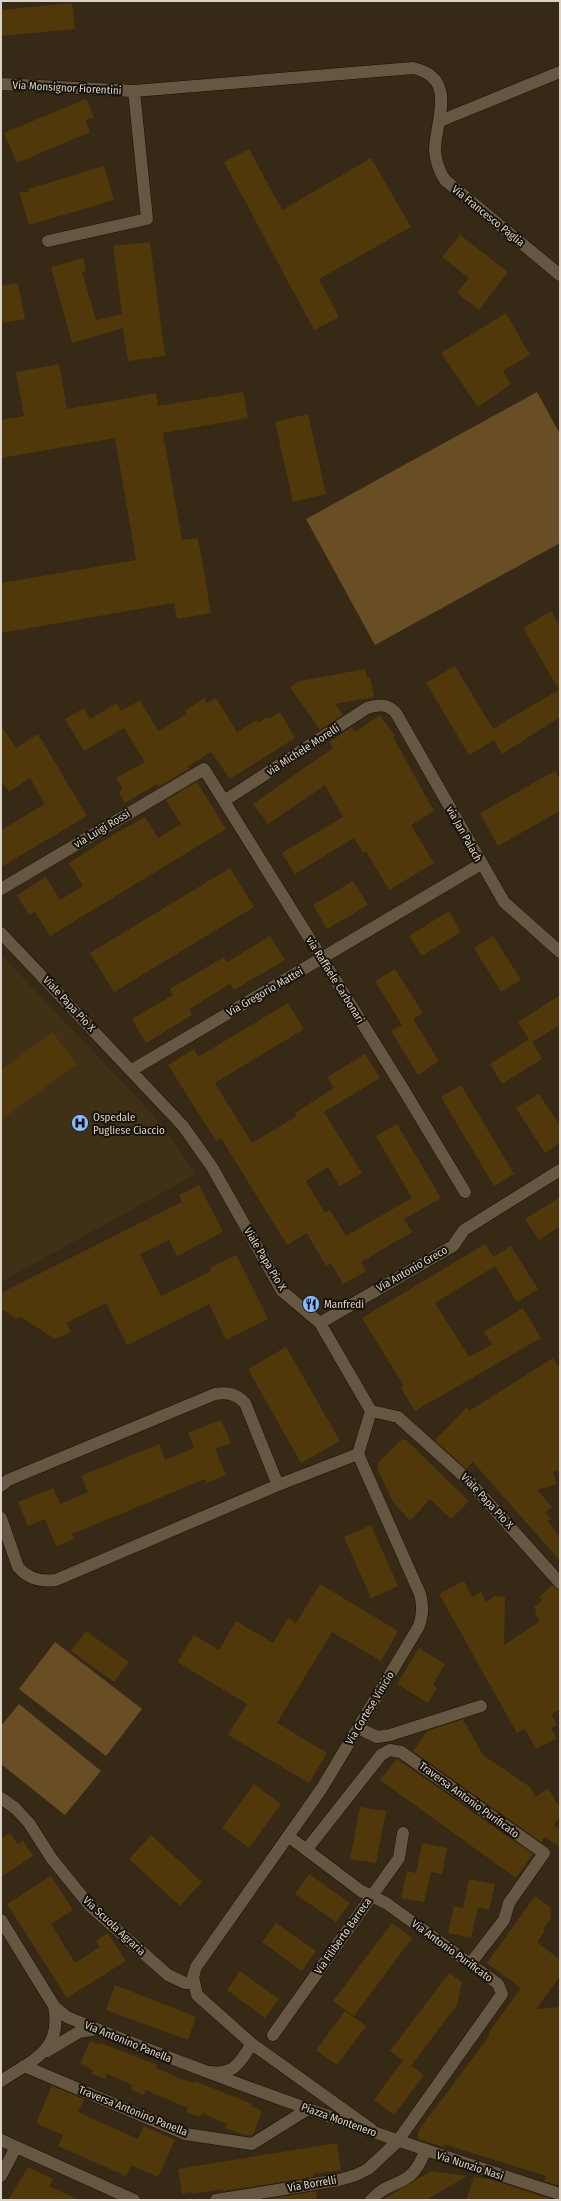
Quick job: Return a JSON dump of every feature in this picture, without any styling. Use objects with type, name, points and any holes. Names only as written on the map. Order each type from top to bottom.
[{"type":"street","name":"Via Monsignor Fiorentini","points":[[1,84],[134,91],[413,68],[422,70],[436,83],[442,101],[440,121]]},
{"type":"street","points":[[440,121],[560,72]]},
{"type":"street","points":[[48,241],[147,219],[134,91]]},
{"type":"street","name":"Via Francesco Paglia","points":[[440,121],[435,151],[439,171],[445,180],[560,275]]},
{"type":"street","name":"via Michele Morelli","points":[[224,801],[367,708],[375,705],[384,705]]},
{"type":"street","name":"via Jan Palach","points":[[384,705],[391,708],[396,713],[504,902],[560,952]]},
{"type":"street","name":"via Raffaele Carbonari","points":[[204,769],[465,1192]]},
{"type":"street","name":"via Luigi Rossi","points":[[1,889],[204,769]]},
{"type":"street","name":"Via Gregorio Mattei","points":[[132,1070],[481,864]]},
{"type":"street","name":"Viale Papa Pio X","points":[[1,933],[132,1070],[183,1126],[212,1167],[282,1291],[320,1324],[371,1411],[398,1417],[468,1480],[560,1583]]},
{"type":"street","name":"Via Antonio Greco","points":[[320,1324],[453,1246],[464,1230],[560,1170]]},
{"type":"street","points":[[1,1486],[8,1480],[215,1394],[224,1393],[239,1397],[245,1403],[278,1484]]},
{"type":"street","points":[[1,1518],[18,1567],[28,1576],[48,1581],[56,1580],[278,1484],[358,1454],[371,1411]]},
{"type":"street","name":"Via Cortese Vinicio","points":[[194,1982],[196,1967],[322,1788],[419,1626],[423,1611],[420,1594],[358,1454]]},
{"type":"street","points":[[358,1728],[377,1737],[390,1735],[481,1706]]},
{"type":"street","name":"Traversa Antonio Purificato","points":[[307,1849],[381,1755],[390,1750],[401,1752],[544,1854],[509,1903],[504,1920],[470,1964]]},
{"type":"street","name":"Via Scuola Agraria","points":[[1,1798],[15,1808],[29,1823],[52,1859],[90,1906],[168,1976],[185,1983],[194,1982]]},
{"type":"street","name":"Via Filiberto Barreca","points":[[273,2035],[399,1858],[403,1833]]},
{"type":"street","name":"Via Antonio Purificato","points":[[288,1836],[361,1891],[386,1903],[501,1987],[501,1998],[397,2142]]},
{"type":"street","points":[[1,1920],[54,2006],[56,2024],[52,2042],[43,2054]]},
{"type":"street","name":"Piazza Montenero","points":[[194,1982],[197,1995],[252,2044],[381,2136]]},
{"type":"street","name":"Via Antonino Panella","points":[[54,2006],[67,2017],[206,2071]]},
{"type":"street","points":[[1,2081],[79,2032],[96,2029]]},
{"type":"street","points":[[206,2071],[216,2073],[232,2070],[237,2066],[252,2044]]},
{"type":"street","name":"Traversa Antonino Panella","points":[[24,2066],[185,2134],[252,2144],[308,2109]]},
{"type":"street","name":"Piazza Montenero","points":[[206,2071],[381,2136]]},
{"type":"street","name":"Via Nunzio Nasi","points":[[381,2136],[560,2194]]},
{"type":"street","points":[[1,2140],[134,2200]]},
{"type":"street","name":"Via Borrelli","points":[[216,2200],[340,2180],[356,2175],[368,2169],[397,2142]]},
{"type":"street","points":[[1,2176],[16,2147]]},
{"type":"street","points":[[371,2200],[378,2193],[415,2173],[425,2151]]},
{"type":"shaded area","points":[[537,392],[560,434],[560,543],[375,645],[306,519]]},
{"type":"shaded area","name":"Ospedale Pugliese Ciaccio","points":[[1,955],[146,1107],[173,1140],[196,1174],[1,1282]]},
{"type":"shaded area","points":[[55,1642],[142,1709],[106,1756],[19,1689]]},
{"type":"shaded area","points":[[19,1704],[101,1771],[65,1815],[1,1764],[1,1726]]},
{"type":"building","points":[[72,3],[75,29],[1,36],[1,10]]},
{"type":"building","points":[[86,99],[94,117],[85,120],[90,132],[17,163],[4,133]]},
{"type":"building","points":[[249,149],[282,210],[371,158],[411,227],[319,279],[339,317],[314,330],[224,162]]},
{"type":"building","points":[[104,166],[114,200],[29,225],[19,192],[29,192],[28,189]]},
{"type":"building","points":[[460,235],[508,272],[479,310],[457,293],[469,278],[442,257]]},
{"type":"building","points":[[150,242],[165,356],[128,361],[123,328],[72,343],[51,267],[83,258],[86,271],[82,272],[96,320],[122,314],[113,246]]},
{"type":"building","points":[[18,283],[25,319],[1,323],[1,286]]},
{"type":"building","points":[[506,313],[530,355],[503,371],[511,384],[478,407],[441,353]]},
{"type":"building","points":[[59,364],[67,409],[156,393],[158,406],[243,392],[248,418],[163,433],[182,540],[198,538],[211,613],[177,619],[174,603],[1,633],[1,583],[136,560],[115,438],[1,458],[1,420],[24,416],[16,372]]},
{"type":"building","points":[[308,414],[326,494],[293,502],[275,422]]},
{"type":"building","points":[[551,611],[560,627],[560,717],[502,754],[494,740],[469,755],[426,683],[455,666],[493,729],[559,690],[523,628]]},
{"type":"building","points":[[365,669],[367,678],[370,677],[374,697],[335,704],[343,715],[320,730],[290,687],[300,681]]},
{"type":"building","points":[[204,698],[207,703],[216,698],[237,732],[257,720],[258,723],[267,717],[268,719],[280,712],[295,738],[230,779],[211,752],[187,767],[189,769],[158,787],[157,784],[125,803],[119,792],[123,789],[116,778],[145,762],[124,728],[84,751],[65,719],[84,708],[90,719],[117,703],[121,711],[140,700],[158,731],[187,714],[185,711]]},
{"type":"building","points":[[380,715],[395,736],[393,737],[434,811],[411,825],[434,863],[389,890],[366,851],[363,853],[354,838],[295,874],[282,853],[343,817],[325,785],[268,824],[253,804],[333,748],[329,742],[352,727],[355,732]]},
{"type":"building","points":[[1,726],[16,748],[38,734],[87,816],[1,867],[1,830],[45,804],[30,778],[9,792],[1,780]]},
{"type":"building","points":[[555,771],[560,780],[560,811],[498,846],[480,813]]},
{"type":"building","points":[[197,782],[226,829],[50,936],[35,912],[29,915],[17,895],[46,877],[60,900],[83,886],[69,863],[145,817],[158,838],[181,824],[166,800]]},
{"type":"building","points":[[230,868],[254,907],[114,992],[90,953]]},
{"type":"building","points":[[353,881],[368,905],[327,929],[313,905]]},
{"type":"building","points":[[449,911],[461,932],[422,956],[409,936]]},
{"type":"building","points":[[270,936],[285,960],[234,990],[230,984],[189,1009],[192,1015],[146,1043],[132,1019],[173,995],[170,989],[224,957],[227,962]]},
{"type":"building","points":[[493,936],[521,980],[501,992],[474,948]]},
{"type":"building","points":[[395,969],[423,1013],[413,1019],[439,1061],[418,1075],[391,1031],[402,1025],[375,981]]},
{"type":"building","points":[[560,995],[560,1025],[532,1042],[542,1059],[502,1084],[490,1064],[529,1039],[518,1022]]},
{"type":"building","points":[[288,1003],[304,1029],[215,1083],[252,1143],[297,1116],[295,1113],[334,1088],[327,1077],[365,1054],[380,1078],[324,1112],[362,1173],[340,1186],[328,1167],[306,1181],[325,1213],[330,1210],[346,1236],[412,1198],[376,1136],[397,1124],[441,1198],[404,1219],[412,1232],[361,1262],[366,1271],[343,1284],[331,1263],[326,1266],[307,1233],[287,1245],[221,1138],[216,1141],[168,1065],[194,1049],[198,1057]]},
{"type":"building","points":[[52,1032],[77,1064],[1,1120],[1,1070]]},
{"type":"building","points":[[461,1085],[514,1174],[494,1186],[441,1097]]},
{"type":"building","points":[[539,1094],[560,1126],[560,1143],[545,1153],[516,1108]]},
{"type":"building","points":[[199,1185],[223,1232],[177,1256],[169,1240],[140,1254],[161,1296],[211,1271],[210,1268],[236,1255],[268,1319],[226,1340],[209,1304],[127,1345],[106,1303],[66,1323],[71,1332],[55,1339],[21,1317],[16,1318],[1,1309],[1,1293],[182,1202],[179,1195]]},
{"type":"building","points":[[560,1197],[560,1226],[539,1240],[525,1219]]},
{"type":"building","points":[[485,1244],[493,1257],[511,1246],[538,1289],[517,1302],[495,1266],[435,1303],[469,1357],[492,1344],[484,1332],[523,1308],[541,1338],[415,1411],[401,1388],[404,1386],[362,1318]]},
{"type":"building","points":[[286,1347],[340,1441],[301,1463],[248,1369]]},
{"type":"building","points":[[553,1358],[560,1369],[560,1470],[553,1472],[557,1484],[537,1490],[552,1507],[545,1513],[551,1519],[548,1521],[560,1538],[560,1561],[473,1462],[466,1469],[435,1440],[466,1408],[469,1411]]},
{"type":"building","points":[[221,1420],[231,1443],[215,1449],[226,1475],[207,1483],[205,1479],[72,1534],[74,1539],[56,1546],[45,1519],[28,1526],[18,1502],[53,1488],[60,1504],[88,1492],[81,1476],[159,1444],[165,1460],[194,1448],[188,1433]]},
{"type":"building","points":[[401,1440],[406,1440],[469,1501],[451,1519],[430,1499],[410,1521],[393,1502],[378,1470],[378,1463]]},
{"type":"building","points":[[371,1525],[398,1586],[371,1598],[344,1537]]},
{"type":"building","points":[[464,1581],[472,1597],[481,1592],[486,1602],[495,1596],[505,1597],[504,1645],[540,1621],[535,1614],[537,1612],[534,1607],[542,1601],[539,1597],[552,1585],[560,1590],[560,1709],[551,1714],[557,1725],[551,1728],[557,1738],[536,1749],[525,1729],[517,1733],[439,1594]]},
{"type":"building","points":[[320,1584],[398,1631],[381,1661],[332,1632],[277,1723],[327,1753],[309,1783],[228,1735],[247,1704],[177,1662],[194,1635],[219,1650],[236,1621],[273,1643],[288,1618],[296,1623]]},
{"type":"building","points":[[86,1631],[129,1662],[114,1682],[71,1651]]},
{"type":"building","points":[[419,1648],[445,1664],[433,1685],[437,1688],[428,1703],[397,1684]]},
{"type":"building","points":[[463,1719],[483,1755],[530,1787],[536,1797],[548,1788],[560,1808],[560,1816],[554,1825],[560,1830],[560,1847],[545,1837],[541,1842],[413,1751],[427,1731]]},
{"type":"building","points":[[397,1759],[533,1854],[516,1878],[380,1780]]},
{"type":"building","points":[[254,1784],[281,1804],[249,1848],[222,1828]]},
{"type":"building","points":[[360,1807],[386,1811],[376,1863],[350,1859]]},
{"type":"building","points":[[10,1833],[18,1844],[23,1841],[33,1856],[1,1877],[1,1839]]},
{"type":"building","points":[[151,1835],[202,1882],[180,1906],[129,1859]]},
{"type":"building","points":[[422,1843],[447,1848],[442,1874],[431,1872],[424,1902],[401,1898],[407,1871],[416,1873]]},
{"type":"building","points":[[309,1874],[350,1903],[336,1922],[295,1894]]},
{"type":"building","points":[[51,1876],[73,1910],[51,1924],[75,1963],[100,1947],[96,1941],[108,1933],[126,1961],[67,1998],[7,1904]]},
{"type":"building","points":[[469,1879],[495,1884],[489,1910],[478,1907],[471,1938],[448,1933],[454,1906],[463,1908]]},
{"type":"building","points":[[535,1896],[550,1907],[551,1918],[543,1929],[545,1931],[537,1942],[560,1960],[560,1976],[536,2009],[560,2007],[560,2186],[545,2181],[546,2176],[443,2144],[444,2147],[418,2139],[418,2131],[490,2035],[488,2034],[521,1988],[487,1963]]},
{"type":"building","points":[[276,1923],[316,1951],[302,1971],[262,1942]]},
{"type":"building","points":[[392,1923],[412,1938],[354,2016],[333,2001]]},
{"type":"building","points":[[240,1971],[279,1999],[265,2018],[227,1990]]},
{"type":"building","points":[[449,1973],[462,1982],[457,2005],[411,2066],[390,2051]]},
{"type":"building","points":[[115,1985],[196,2017],[188,2040],[106,2010]]},
{"type":"building","points":[[345,2011],[366,2026],[337,2065],[316,2050]]},
{"type":"building","points":[[90,2041],[100,2045],[101,2043],[157,2065],[156,2068],[184,2080],[195,2083],[195,2081],[252,2104],[251,2106],[262,2111],[253,2135],[245,2135],[225,2128],[227,2124],[202,2113],[200,2117],[186,2112],[188,2108],[146,2090],[144,2095],[131,2090],[132,2085],[107,2074],[105,2079],[92,2074],[93,2070],[80,2064]]},
{"type":"building","points":[[403,2060],[424,2075],[394,2115],[374,2100]]},
{"type":"building","points":[[52,2086],[84,2099],[78,2112],[138,2139],[144,2126],[175,2140],[158,2177],[131,2165],[126,2176],[58,2146],[63,2135],[36,2123]]},
{"type":"building","points":[[337,2143],[341,2170],[313,2174],[313,2177],[224,2191],[224,2189],[182,2194],[178,2169]]},
{"type":"building","points":[[28,2167],[53,2179],[49,2186],[79,2200],[8,2200]]},
{"type":"building","points":[[431,2171],[467,2176],[426,2200],[382,2200]]},
{"type":"building","points":[[474,2177],[490,2179],[554,2200],[466,2200]]},
{"type":"building","points":[[316,2191],[317,2200],[263,2200]]},
{"type":"place","name":"Ospedale Pugliese Ciaccio","points":[[80,1123]]},
{"type":"place","name":"Manfredi","points":[[311,1304]]}]
